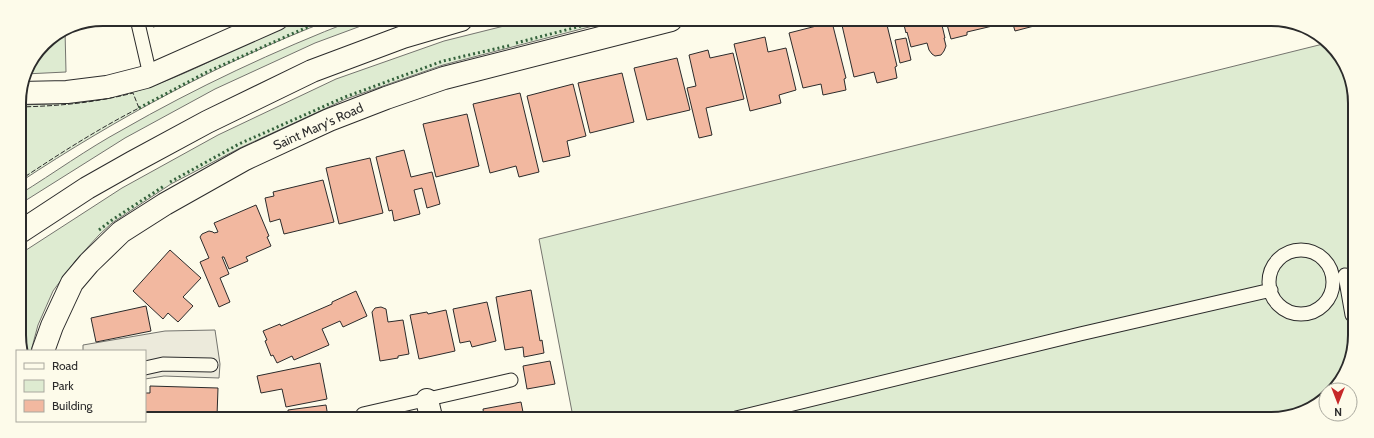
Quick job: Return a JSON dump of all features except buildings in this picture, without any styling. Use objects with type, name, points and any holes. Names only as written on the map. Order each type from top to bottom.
[{"type":"street","points":[[27,93],[67,92],[107,87],[150,75],[262,26]]},
{"type":"street","points":[[26,228],[87,188],[207,122],[312,71],[402,37],[440,26]]},
{"type":"street","name":"Saint Mary's Road","points":[[43,350],[52,326],[72,283],[89,263],[121,232],[165,204],[245,159],[329,120],[444,78],[648,26]]},
{"type":"lane","points":[[139,26],[150,75]]},
{"type":"lane","points":[[1343,275],[1333,288],[1329,298],[1322,306],[1313,312],[1303,314],[1292,313],[1282,308],[1275,300],[1269,280],[1277,261],[1285,255],[1295,251],[1305,251],[1315,254],[1324,260],[1330,268],[1343,275],[1348,297]]},
{"type":"lane","points":[[761,412],[1072,336],[1271,290]]},
{"type":"lane","points":[[146,368],[163,364],[211,365]]},
{"type":"lane","points":[[384,412],[429,408],[511,380]]},
{"type":"green space","points":[[286,26],[315,26],[249,54],[170,93],[94,136],[26,178],[26,105],[86,101],[133,92],[183,74]]},
{"type":"green space","points":[[339,26],[361,26],[315,43],[215,89],[125,138],[26,200],[26,190],[109,137],[178,99],[236,70]]},
{"type":"green space","points":[[504,26],[593,26],[443,65],[346,99],[240,148],[171,184],[112,223],[76,260],[53,291],[38,325],[31,350],[27,350],[26,250],[122,188],[218,135],[336,79],[444,41]]},
{"type":"green space","points":[[65,36],[66,72],[32,74],[45,52]]},
{"type":"green space","points":[[1321,45],[1335,60],[1344,78],[1348,98],[1347,345],[1344,360],[1332,382],[1318,382],[1318,396],[1300,406],[1276,412],[572,412],[539,239]]},
{"type":"shaded area","points":[[215,330],[220,364],[219,378],[164,376],[146,379],[146,350],[83,350],[83,345],[165,331]]},
{"type":"hedge","points":[[139,108],[207,72],[310,26]]},
{"type":"hedge","points":[[516,43],[581,26]]},
{"type":"hedge","points":[[170,182],[239,144],[345,97],[443,61],[512,45]]},
{"type":"hedge","points":[[99,230],[164,186]]},
{"type":"fence","points":[[26,107],[76,103],[133,93],[139,108],[79,142],[26,176]]}]
